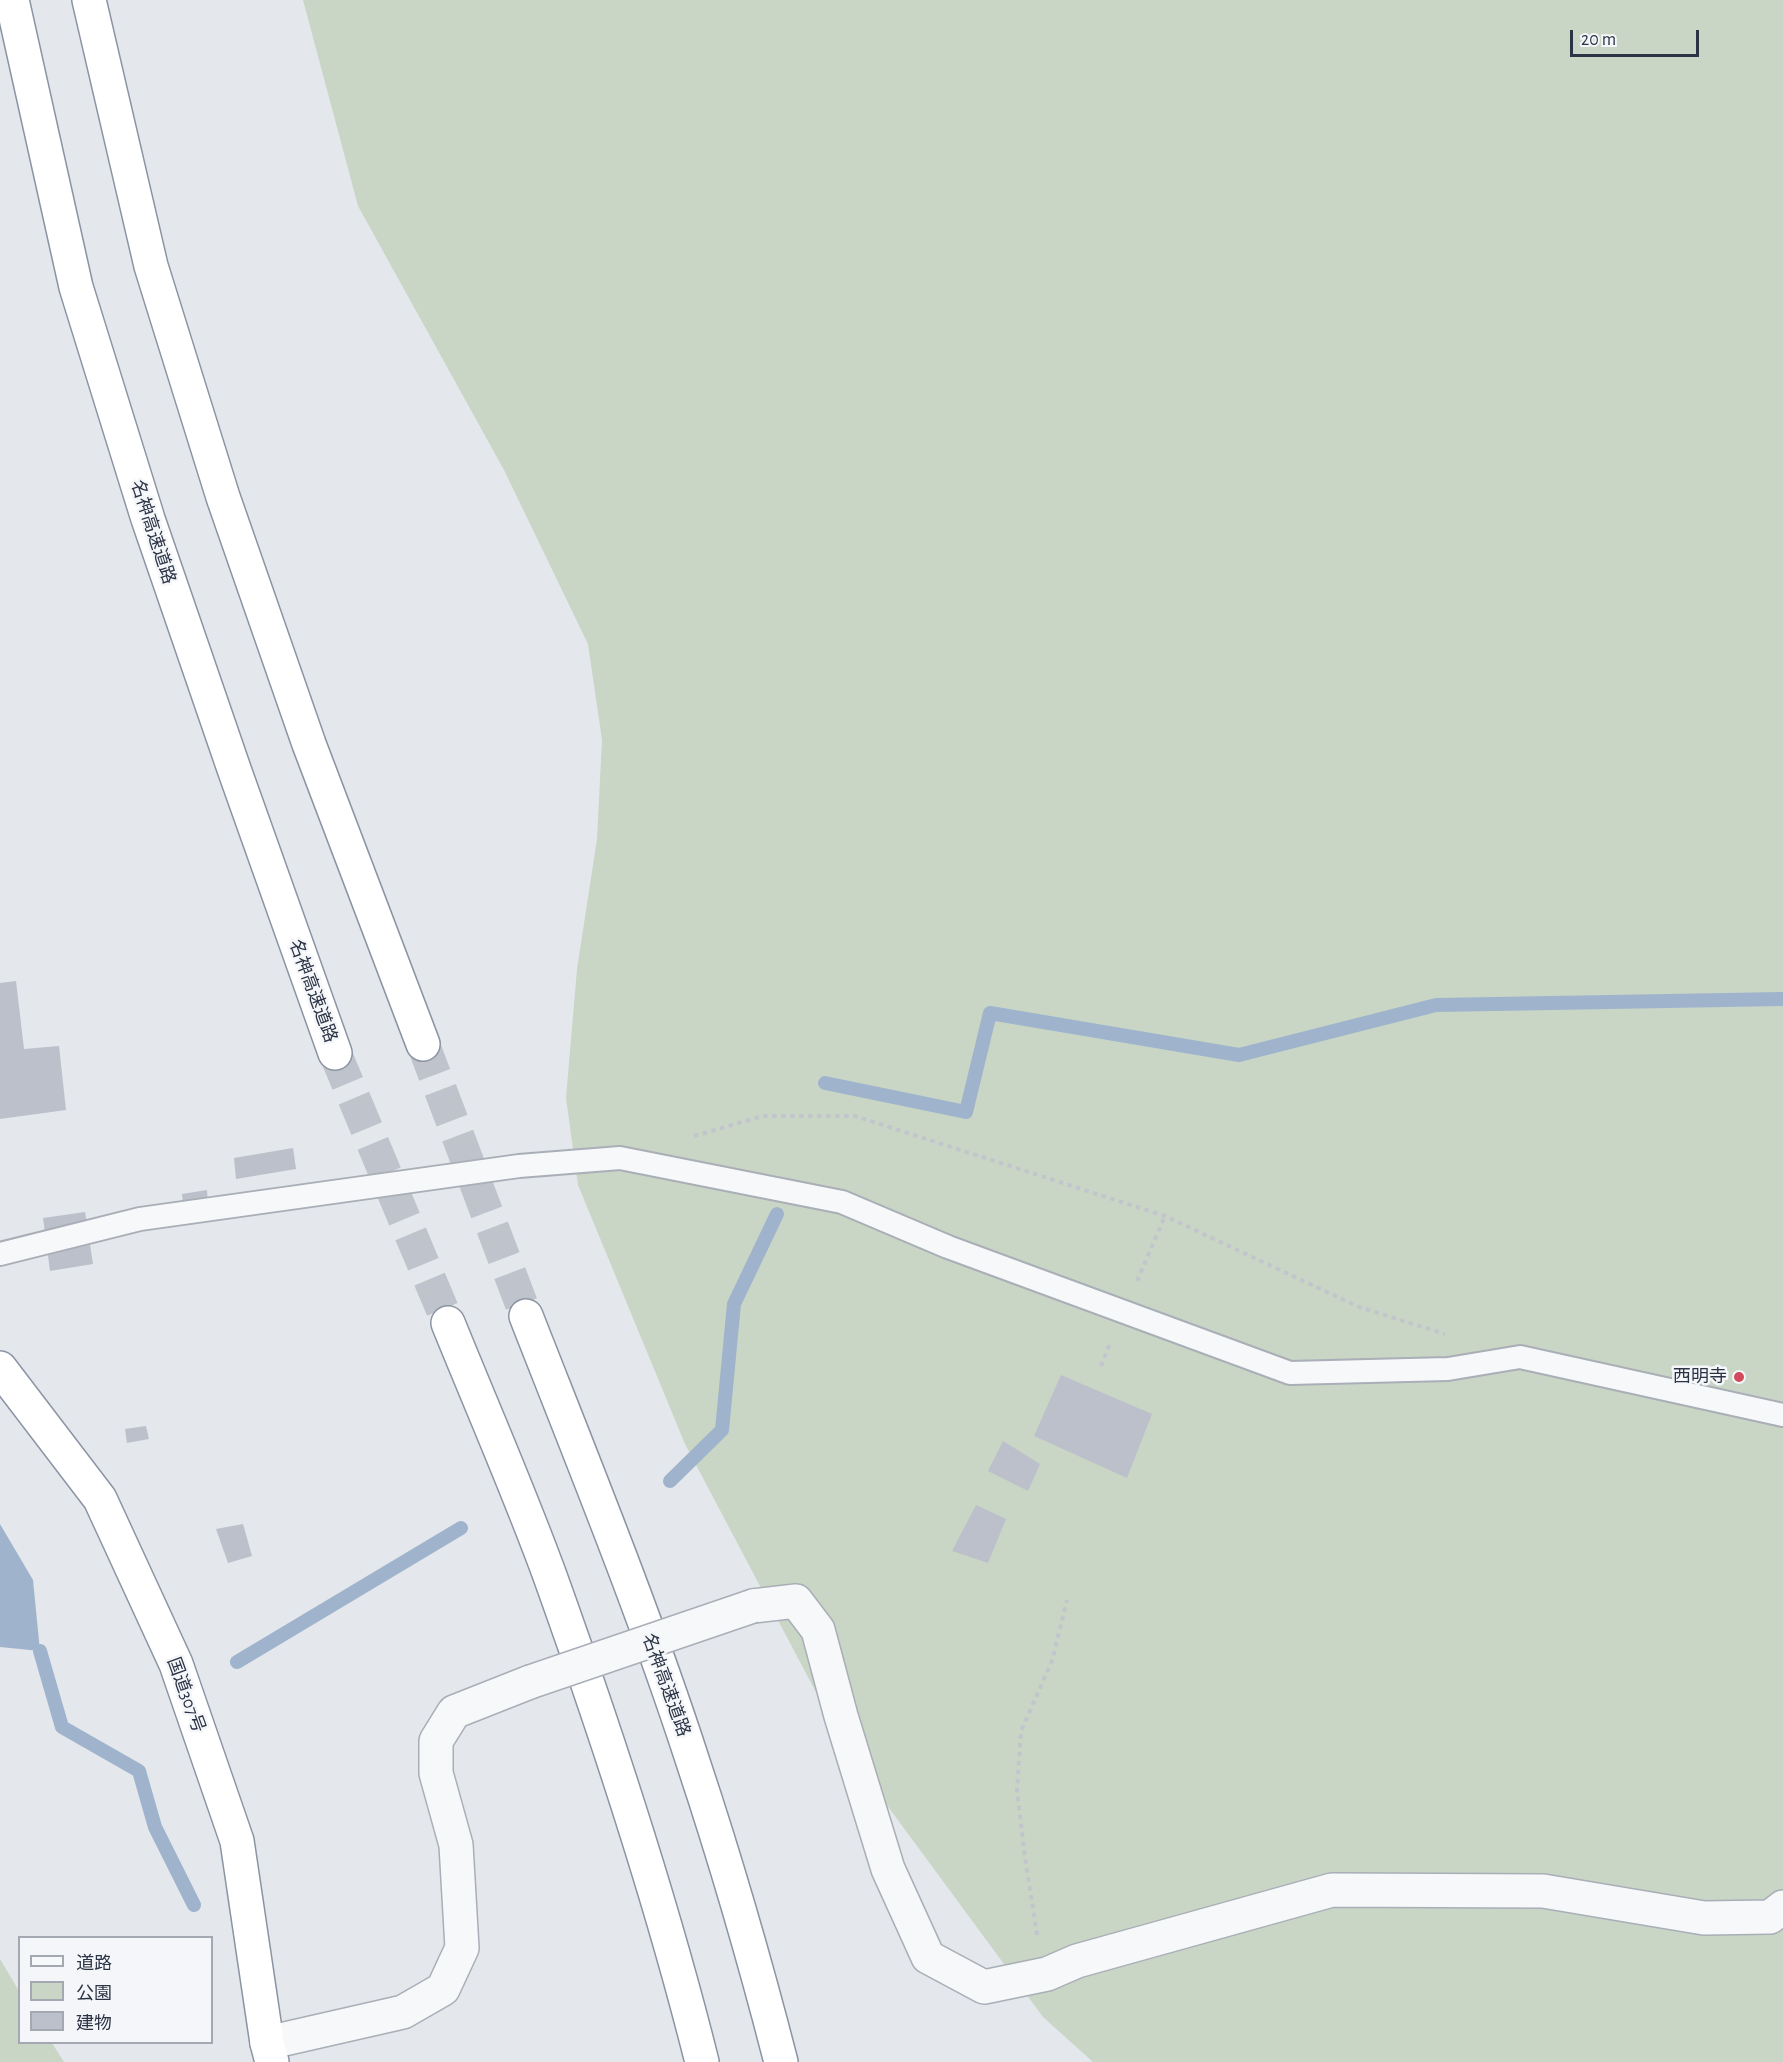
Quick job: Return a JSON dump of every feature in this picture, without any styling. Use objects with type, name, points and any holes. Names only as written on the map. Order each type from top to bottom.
[{"type":"highway","name":"名神高速道路","points":[[12,0],[76,287],[152,530],[335,1053]]},
{"type":"highway","points":[[89,0],[151,266],[223,497],[309,744],[423,1044]]},
{"type":"highway","name":"名神高速道路","points":[[526,1316],[619,1553],[693,1761],[758,1974],[781,2062]]},
{"type":"highway","points":[[448,1323],[549,1574],[621,1783],[685,1992],[702,2062]]},
{"type":"highway","name":"国道307号","points":[[0,1368],[100,1499],[176,1664],[237,1841],[269,2052]]},
{"type":"street","points":[[269,2052],[403,2012],[443,1989],[462,1948],[456,1845],[436,1773],[436,1741],[454,1712],[530,1682],[753,1606],[796,1600],[818,1630],[841,1716],[888,1869],[928,1957],[984,1987],[1047,1974],[1077,1961],[1332,1890],[1543,1891],[1704,1918],[1770,1917],[1783,1907]]},
{"type":"lane","points":[[0,1254],[140,1219],[519,1166],[620,1158],[842,1202],[958,1251],[1290,1373],[1448,1369],[1520,1357],[1783,1415]]},
{"type":"path","points":[[686,1139],[763,1116],[855,1116],[1165,1216],[1359,1307],[1456,1337]]},
{"type":"path","points":[[1047,1974],[1036,1928],[1024,1857],[1017,1791],[1021,1731],[1052,1661],[1067,1600]]},
{"type":"green space","points":[[303,0],[1783,0],[1783,2062],[1093,2062],[1043,2017],[847,1751],[685,1444],[578,1185],[566,1098],[577,969],[597,839],[602,740],[588,644],[504,470],[358,206]]},
{"type":"green space","points":[[0,1959],[18,1989],[18,2044],[53,2044],[64,2062],[0,2062]]},
{"type":"water","points":[[0,1524],[33,1580],[40,1651],[0,1647]]},
{"type":"building","points":[[16,981],[24,1049],[59,1046],[66,1110],[0,1119],[0,983]]},
{"type":"building","points":[[293,1148],[296,1169],[236,1179],[234,1158]]},
{"type":"building","points":[[207,1190],[209,1220],[185,1225],[182,1194]]},
{"type":"building","points":[[85,1212],[93,1264],[50,1271],[43,1218]]},
{"type":"building","points":[[1061,1375],[1152,1414],[1127,1478],[1034,1436]]},
{"type":"building","points":[[146,1426],[149,1439],[127,1443],[125,1429]]},
{"type":"building","points":[[1003,1441],[1040,1464],[1028,1491],[988,1471]]},
{"type":"building","points":[[976,1505],[1006,1519],[988,1563],[952,1551]]},
{"type":"building","points":[[243,1524],[252,1556],[228,1563],[216,1529]]},
{"type":"waterway","points":[[825,1083],[966,1112],[990,1013],[1239,1055],[1436,1005],[1783,999]]},
{"type":"waterway","points":[[670,1481],[722,1430],[734,1304],[777,1214]]},
{"type":"waterway","points":[[237,1662],[461,1528]]},
{"type":"waterway","points":[[40,1651],[62,1727],[139,1771],[155,1827],[194,1905]]},
{"type":"tunnel","points":[[423,1044],[526,1316]]},
{"type":"tunnel","points":[[335,1053],[448,1323]]},
{"type":"place","name":"西明寺","points":[[1739,1377]]}]
